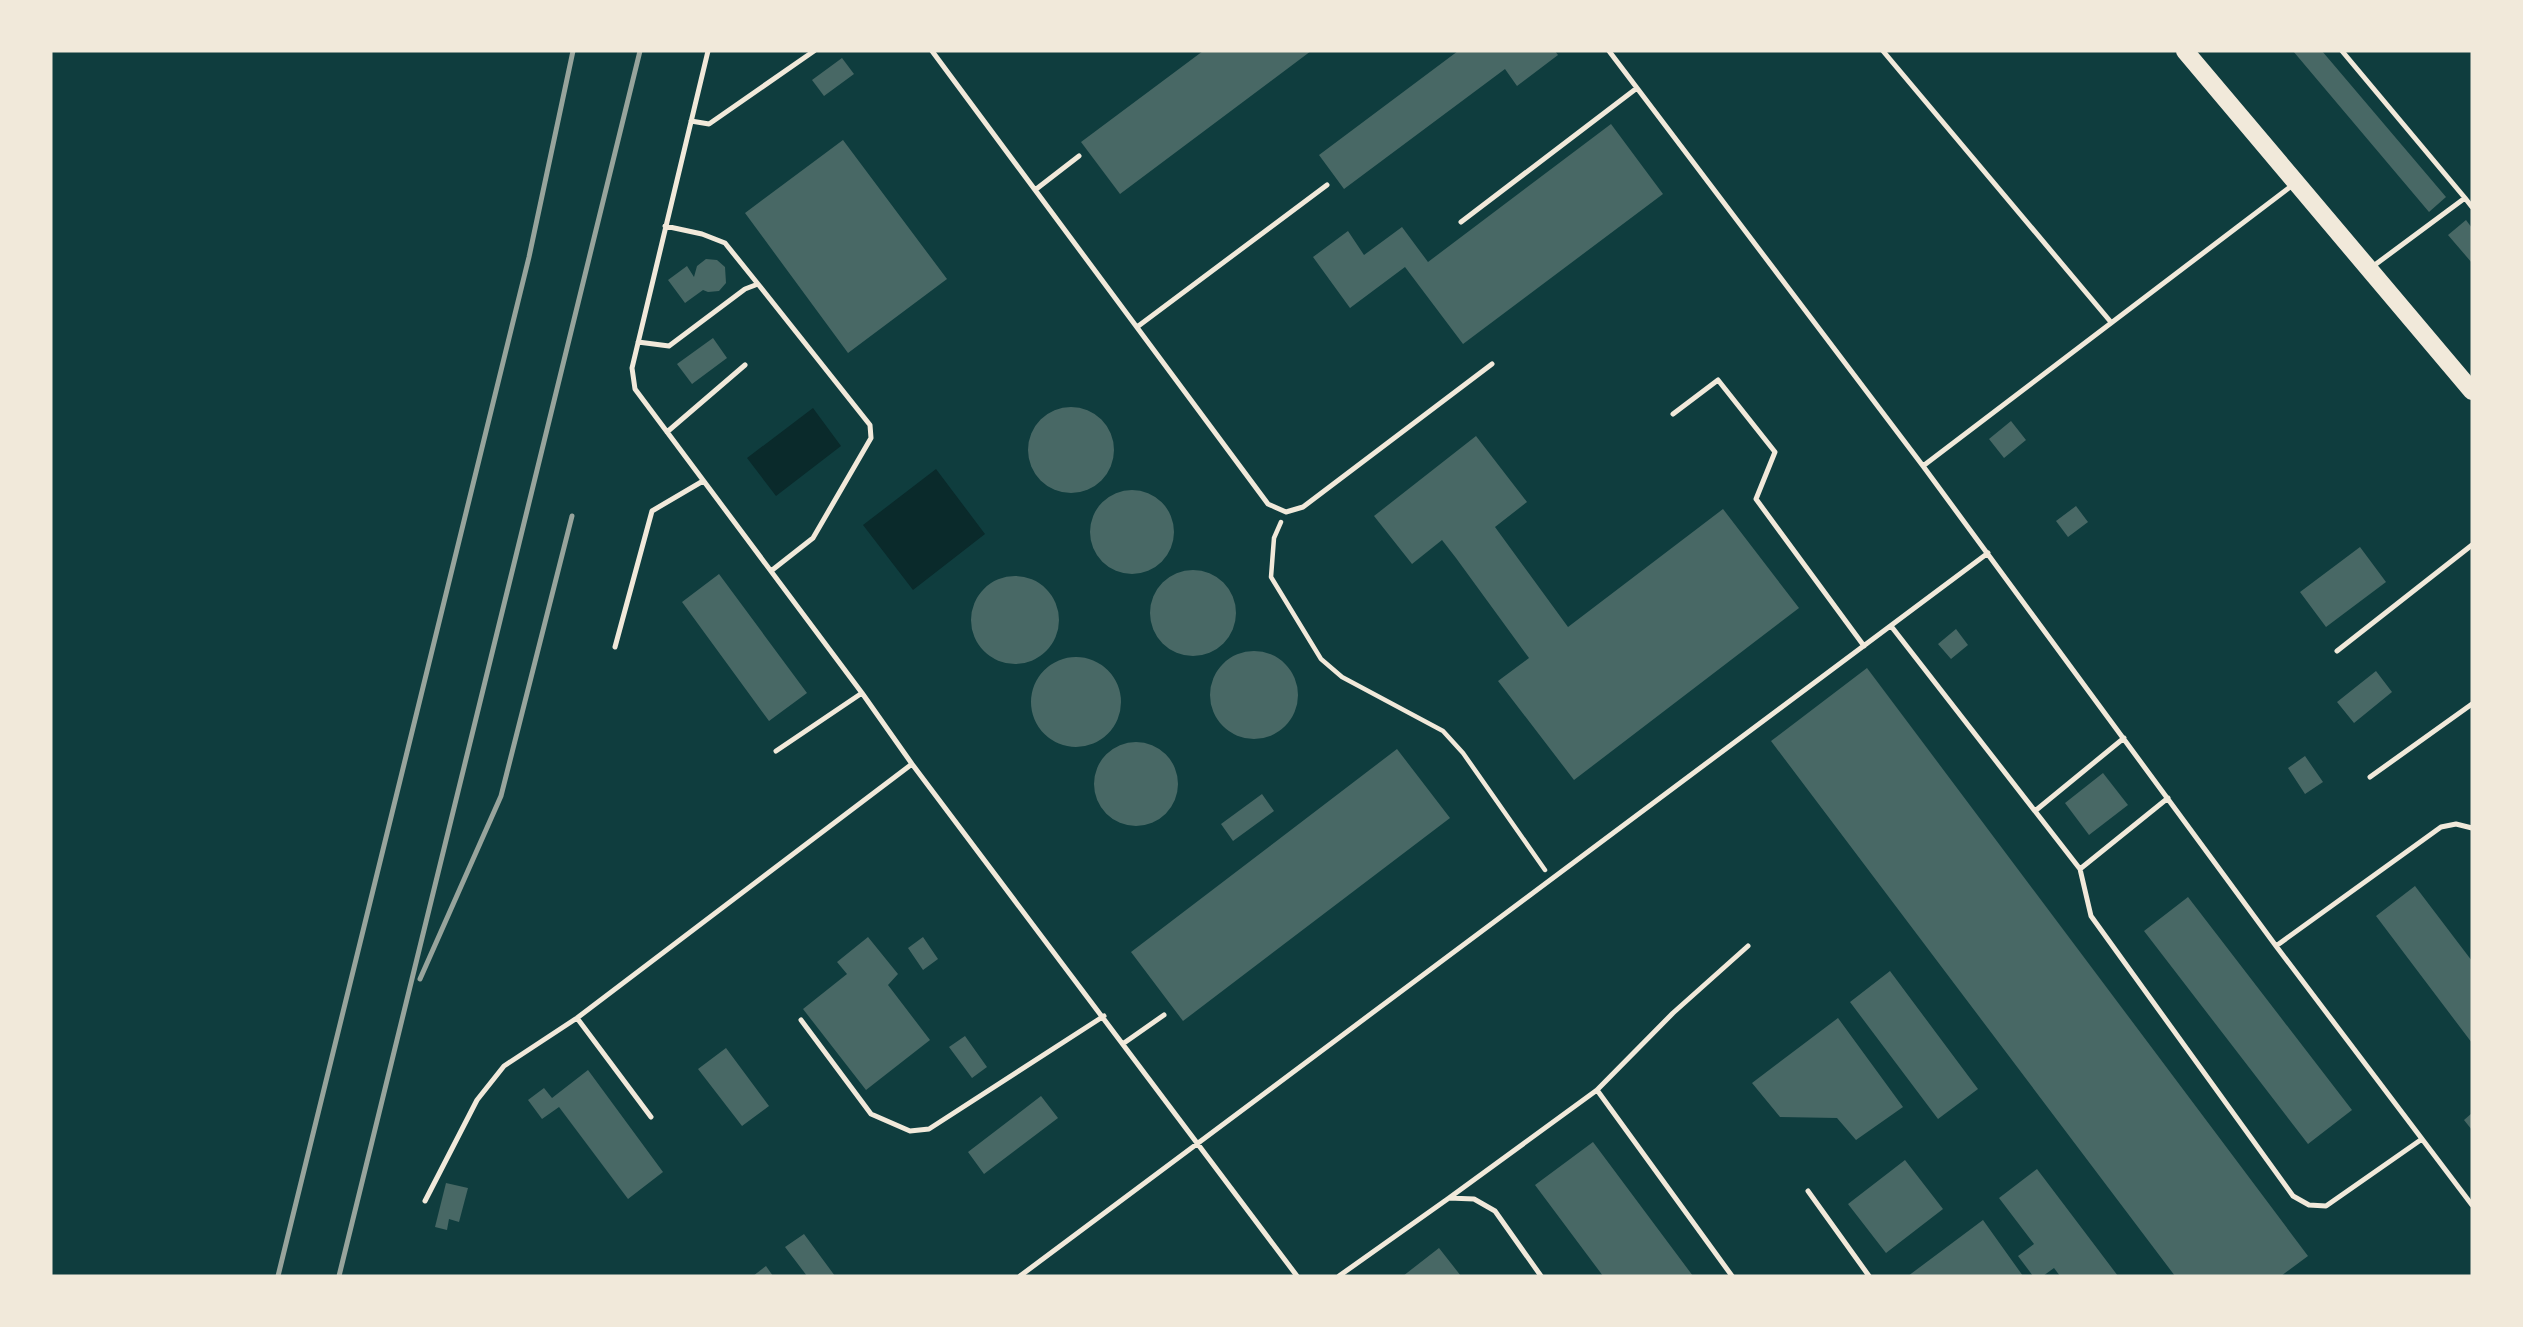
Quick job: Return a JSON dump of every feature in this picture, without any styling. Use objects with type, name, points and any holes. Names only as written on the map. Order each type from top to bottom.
[{"type":"main road","points":[[2185,51],[2472,391]]},
{"type":"lane","points":[[708,51],[632,368],[635,389],[912,764],[1297,1276]]},
{"type":"lane","points":[[691,121],[709,124],[814,51]]},
{"type":"lane","points":[[932,51],[1268,504],[1286,512],[1303,507],[1492,364]]},
{"type":"lane","points":[[1609,51],[1923,466],[2276,946],[2472,1205]]},
{"type":"lane","points":[[1883,51],[2110,321]]},
{"type":"lane","points":[[2342,51],[2472,207]]},
{"type":"lane","points":[[1461,222],[1637,88]]},
{"type":"lane","points":[[1035,190],[1079,156]]},
{"type":"lane","points":[[1923,466],[2110,321],[2297,182]]},
{"type":"lane","points":[[1137,327],[1327,185]]},
{"type":"lane","points":[[2370,269],[2465,198]]},
{"type":"lane","points":[[665,226],[702,234],[725,243],[870,425],[871,438],[813,538],[771,571]]},
{"type":"lane","points":[[638,342],[668,346],[745,289],[758,284]]},
{"type":"lane","points":[[667,432],[745,365]]},
{"type":"lane","points":[[1673,414],[1718,380],[1775,452],[1756,499],[1864,646]]},
{"type":"lane","points":[[615,647],[652,511],[703,481]]},
{"type":"lane","points":[[2337,651],[2472,545]]},
{"type":"lane","points":[[1020,1276],[1988,553]]},
{"type":"lane","points":[[1891,626],[2080,869],[2091,916],[2293,1196],[2309,1205],[2326,1206],[2422,1139]]},
{"type":"lane","points":[[776,751],[862,693]]},
{"type":"lane","points":[[2370,777],[2472,704]]},
{"type":"lane","points":[[2035,811],[2124,738]]},
{"type":"lane","points":[[425,1201],[477,1100],[504,1066],[577,1018],[912,764]]},
{"type":"lane","points":[[2080,869],[2168,798]]},
{"type":"lane","points":[[2276,946],[2441,827],[2456,824],[2472,828]]},
{"type":"lane","points":[[1339,1276],[1597,1090],[1672,1013],[1748,946]]},
{"type":"lane","points":[[1124,1043],[1164,1015]]},
{"type":"lane","points":[[801,1020],[871,1114],[910,1131],[929,1129],[1104,1016]]},
{"type":"lane","points":[[577,1018],[651,1117]]},
{"type":"lane","points":[[1597,1090],[1732,1276]]},
{"type":"lane","points":[[1808,1191],[1869,1276]]},
{"type":"lane","points":[[1449,1198],[1474,1199],[1495,1212],[1541,1276]]},
{"type":"path","points":[[1286,512],[1274,538],[1271,577],[1321,659],[1342,677],[1443,731],[1464,753],[1551,880]]},
{"type":"water","points":[[813,408],[841,446],[776,496],[747,458]]},
{"type":"water","points":[[936,469],[985,534],[913,590],[863,525]]},
{"type":"building","points":[[1203,51],[1311,51],[1120,194],[1081,142]]},
{"type":"building","points":[[1458,51],[1555,51],[1558,55],[1517,86],[1505,69],[1344,189],[1319,155]]},
{"type":"building","points":[[2293,51],[2322,51],[2446,197],[2429,212]]},
{"type":"building","points":[[842,58],[854,74],[824,96],[812,80]]},
{"type":"building","points":[[1611,124],[1663,194],[1463,344],[1405,267],[1350,308],[1313,257],[1348,231],[1364,255],[1402,227],[1428,262]]},
{"type":"building","points":[[843,140],[947,279],[848,353],[745,213]]},
{"type":"building","points":[[2466,220],[2472,228],[2472,263],[2448,235]]},
{"type":"building","points":[[706,259],[717,260],[725,267],[726,283],[719,291],[703,290],[685,303],[668,280],[687,266],[694,277],[697,266]]},
{"type":"building","points":[[713,338],[727,358],[692,384],[677,364]]},
{"type":"building","points":[[1071,407],[1095,414],[1107,426],[1114,450],[1107,474],[1095,486],[1071,493],[1047,486],[1035,474],[1028,450],[1035,426],[1047,414]]},
{"type":"building","points":[[2011,421],[2026,440],[2004,458],[1989,439]]},
{"type":"building","points":[[1476,436],[1527,502],[1495,527],[1568,627],[1723,509],[1799,608],[1574,780],[1498,681],[1529,658],[1456,558],[1442,540],[1412,564],[1374,516]]},
{"type":"building","points":[[1132,490],[1155,497],[1167,509],[1174,532],[1167,555],[1155,567],[1132,574],[1109,567],[1097,555],[1090,532],[1097,509],[1109,497]]},
{"type":"building","points":[[2076,506],[2088,522],[2068,537],[2056,521]]},
{"type":"building","points":[[2360,547],[2386,582],[2326,627],[2300,592]]},
{"type":"building","points":[[1193,570],[1217,577],[1229,589],[1236,613],[1229,637],[1217,649],[1193,656],[1169,649],[1157,637],[1150,613],[1157,589],[1169,577]]},
{"type":"building","points":[[719,574],[807,693],[769,721],[682,602]]},
{"type":"building","points":[[1015,576],[1032,579],[1046,589],[1056,603],[1059,620],[1056,637],[1046,651],[1032,661],[1015,664],[998,661],[984,651],[974,637],[971,620],[974,603],[984,589],[998,579]]},
{"type":"building","points":[[1956,629],[1968,645],[1951,659],[1938,644]]},
{"type":"building","points":[[1254,651],[1279,658],[1291,670],[1298,695],[1291,720],[1279,732],[1254,739],[1229,732],[1217,720],[1210,695],[1217,670],[1229,658]]},
{"type":"building","points":[[1076,657],[1093,661],[1108,670],[1117,685],[1121,702],[1117,719],[1108,734],[1093,743],[1076,747],[1059,743],[1044,734],[1035,719],[1031,702],[1035,685],[1044,670],[1059,661]]},
{"type":"building","points":[[1867,668],[2308,1256],[2281,1276],[2175,1276],[1771,741]]},
{"type":"building","points":[[2376,671],[2392,692],[2354,723],[2337,702]]},
{"type":"building","points":[[1136,742],[1152,745],[1171,761],[1178,784],[1175,800],[1159,819],[1136,826],[1120,823],[1101,807],[1094,784],[1097,768],[1113,749]]},
{"type":"building","points":[[1397,749],[1450,818],[1183,1021],[1131,952]]},
{"type":"building","points":[[2305,756],[2323,782],[2305,794],[2288,768]]},
{"type":"building","points":[[2103,773],[2128,805],[2089,835],[2065,803]]},
{"type":"building","points":[[1262,794],[1274,811],[1233,841],[1221,824]]},
{"type":"building","points":[[2415,886],[2472,961],[2472,1043],[2376,916]]},
{"type":"building","points":[[2188,897],[2352,1110],[2308,1144],[2144,931]]},
{"type":"building","points":[[868,937],[898,974],[888,985],[930,1040],[866,1090],[803,1009],[847,974],[837,962]]},
{"type":"building","points":[[923,937],[938,959],[923,970],[908,948]]},
{"type":"building","points":[[1890,971],[1978,1089],[1938,1119],[1850,1002]]},
{"type":"building","points":[[1838,1018],[1903,1107],[1856,1140],[1837,1118],[1780,1117],[1752,1083]]},
{"type":"building","points":[[965,1036],[987,1067],[972,1078],[949,1047]]},
{"type":"building","points":[[726,1048],[769,1106],[742,1126],[698,1069]]},
{"type":"building","points":[[588,1070],[663,1172],[628,1199],[559,1107],[542,1119],[528,1100],[544,1088],[552,1098]]},
{"type":"building","points":[[1041,1096],[1058,1118],[984,1174],[968,1152]]},
{"type":"building","points":[[2472,1113],[2472,1130],[2464,1120]]},
{"type":"building","points":[[1593,1142],[1693,1276],[1603,1276],[1535,1185]]},
{"type":"building","points":[[1905,1160],[1943,1209],[1886,1253],[1848,1204]]},
{"type":"building","points":[[2037,1169],[2118,1276],[2060,1276],[2054,1268],[2043,1276],[2033,1276],[2018,1256],[2034,1244],[1999,1198]]},
{"type":"building","points":[[446,1183],[468,1188],[459,1222],[449,1219],[447,1230],[435,1227]]},
{"type":"building","points":[[1983,1220],[2023,1276],[1908,1276]]},
{"type":"building","points":[[804,1234],[835,1276],[807,1276],[785,1247]]},
{"type":"building","points":[[1439,1248],[1461,1276],[1403,1276]]},
{"type":"building","points":[[766,1266],[773,1276],[753,1276]]},
{"type":"railway","points":[[278,1276],[529,257],[573,51]]},
{"type":"railway","points":[[339,1276],[640,51]]},
{"type":"railway","points":[[420,979],[501,796],[572,516]]}]
